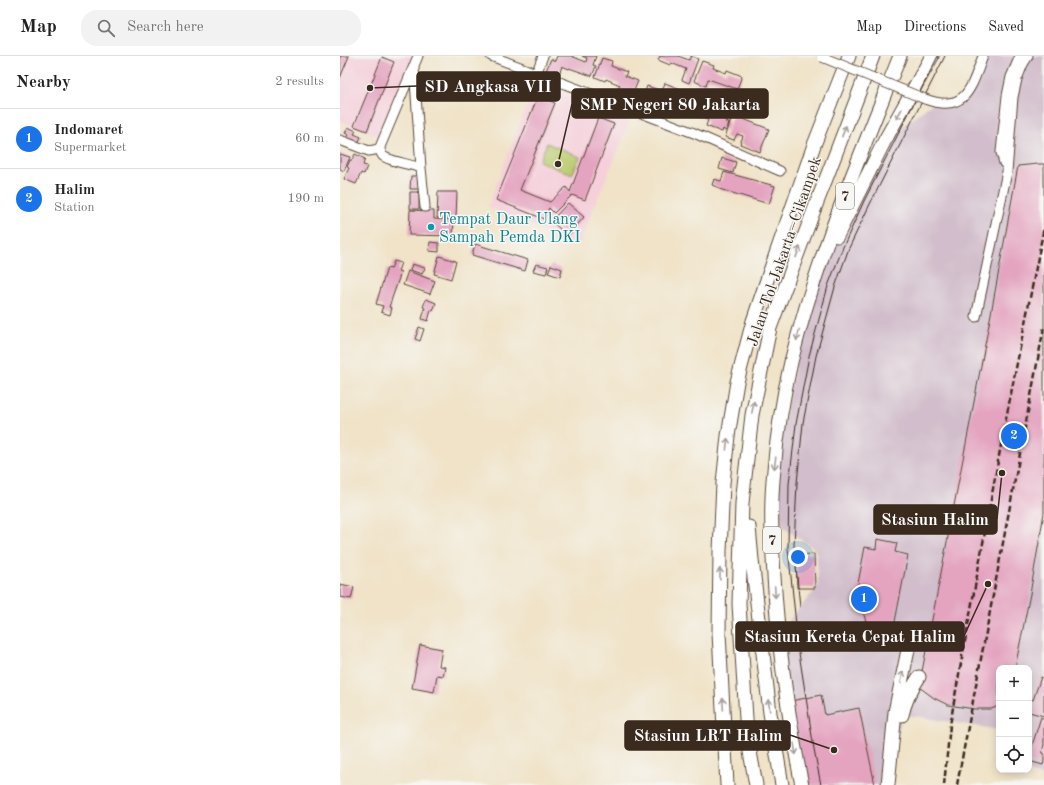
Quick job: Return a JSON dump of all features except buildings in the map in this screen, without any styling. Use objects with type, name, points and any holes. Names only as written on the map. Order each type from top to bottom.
[{"type":"highway","points":[[727,785],[719,633],[720,551],[723,483],[728,436],[737,382],[770,271],[814,145],[849,56]]},
{"type":"highway","name":"Jalan Tol Jakarta–Cikampek","points":[[756,785],[747,735],[739,604],[742,504],[752,415],[770,328],[874,56]]},
{"type":"highway","name":"7","points":[[802,785],[791,725],[778,633],[774,580],[771,519],[774,472],[782,409],[791,363],[809,297],[830,233],[900,56]]},
{"type":"highway","points":[[809,297],[885,140],[932,56]]},
{"type":"highway","name":"Jalan Tol Jakarta–Cikampek","points":[[745,487],[748,503],[752,560],[768,699],[782,785]]},
{"type":"highway","points":[[888,785],[895,712],[908,650]]},
{"type":"highway","points":[[897,785],[902,714],[911,689],[919,677]]},
{"type":"street","points":[[491,56],[694,133],[780,171]]},
{"type":"street","points":[[536,74],[543,56]]},
{"type":"street","points":[[821,56],[925,99],[941,104],[956,101],[968,92],[983,56]]},
{"type":"street","points":[[976,317],[1007,172],[1013,97],[1020,61],[1028,56]]},
{"type":"street","points":[[416,60],[379,149],[381,154],[386,158],[422,168]]},
{"type":"street","points":[[416,60],[425,207]]},
{"type":"street","points":[[340,140],[369,151],[379,149]]},
{"type":"shaded area","points":[[340,56],[415,56],[381,137],[340,121]]},
{"type":"shaded area","points":[[983,56],[1044,56],[1044,777],[1032,773],[1032,665],[996,665],[996,730],[902,714],[888,785],[802,785],[778,633],[816,589],[818,584],[817,553],[813,548],[771,519],[774,471],[809,297],[885,140],[934,102],[962,98]]},
{"type":"shaded area","points":[[536,82],[630,121],[578,245],[488,207]]},
{"type":"green space","points":[[547,143],[580,157],[572,175],[539,161]]},
{"type":"tram line","points":[[821,785],[799,653],[788,548],[789,484],[796,424],[809,356],[828,286],[843,247],[864,201],[938,56]]},
{"type":"tram line","points":[[800,607],[794,546],[797,483],[803,423],[816,356],[835,287],[849,248],[945,56]]},
{"type":"railway","points":[[944,785],[950,725],[955,696],[1003,434],[1044,227]]},
{"type":"railway","points":[[957,785],[1044,327]]},
{"type":"place","name":"SD Angkasa VII","points":[[370,88]]},
{"type":"place","name":"SMP Negeri 80 Jakarta","points":[[558,164]]},
{"type":"place","name":"Tempat Daur Ulang Sampah Pemda DKI","points":[[431,227]]},
{"type":"place","name":"Halim","points":[[1014,436]]},
{"type":"place","name":"Stasiun Halim","points":[[1002,473]]},
{"type":"place","name":"Stasiun Kereta Cepat Halim","points":[[988,584]]},
{"type":"place","name":"Indomaret","points":[[864,599]]},
{"type":"place","name":"Stasiun LRT Halim","points":[[834,750]]}]
